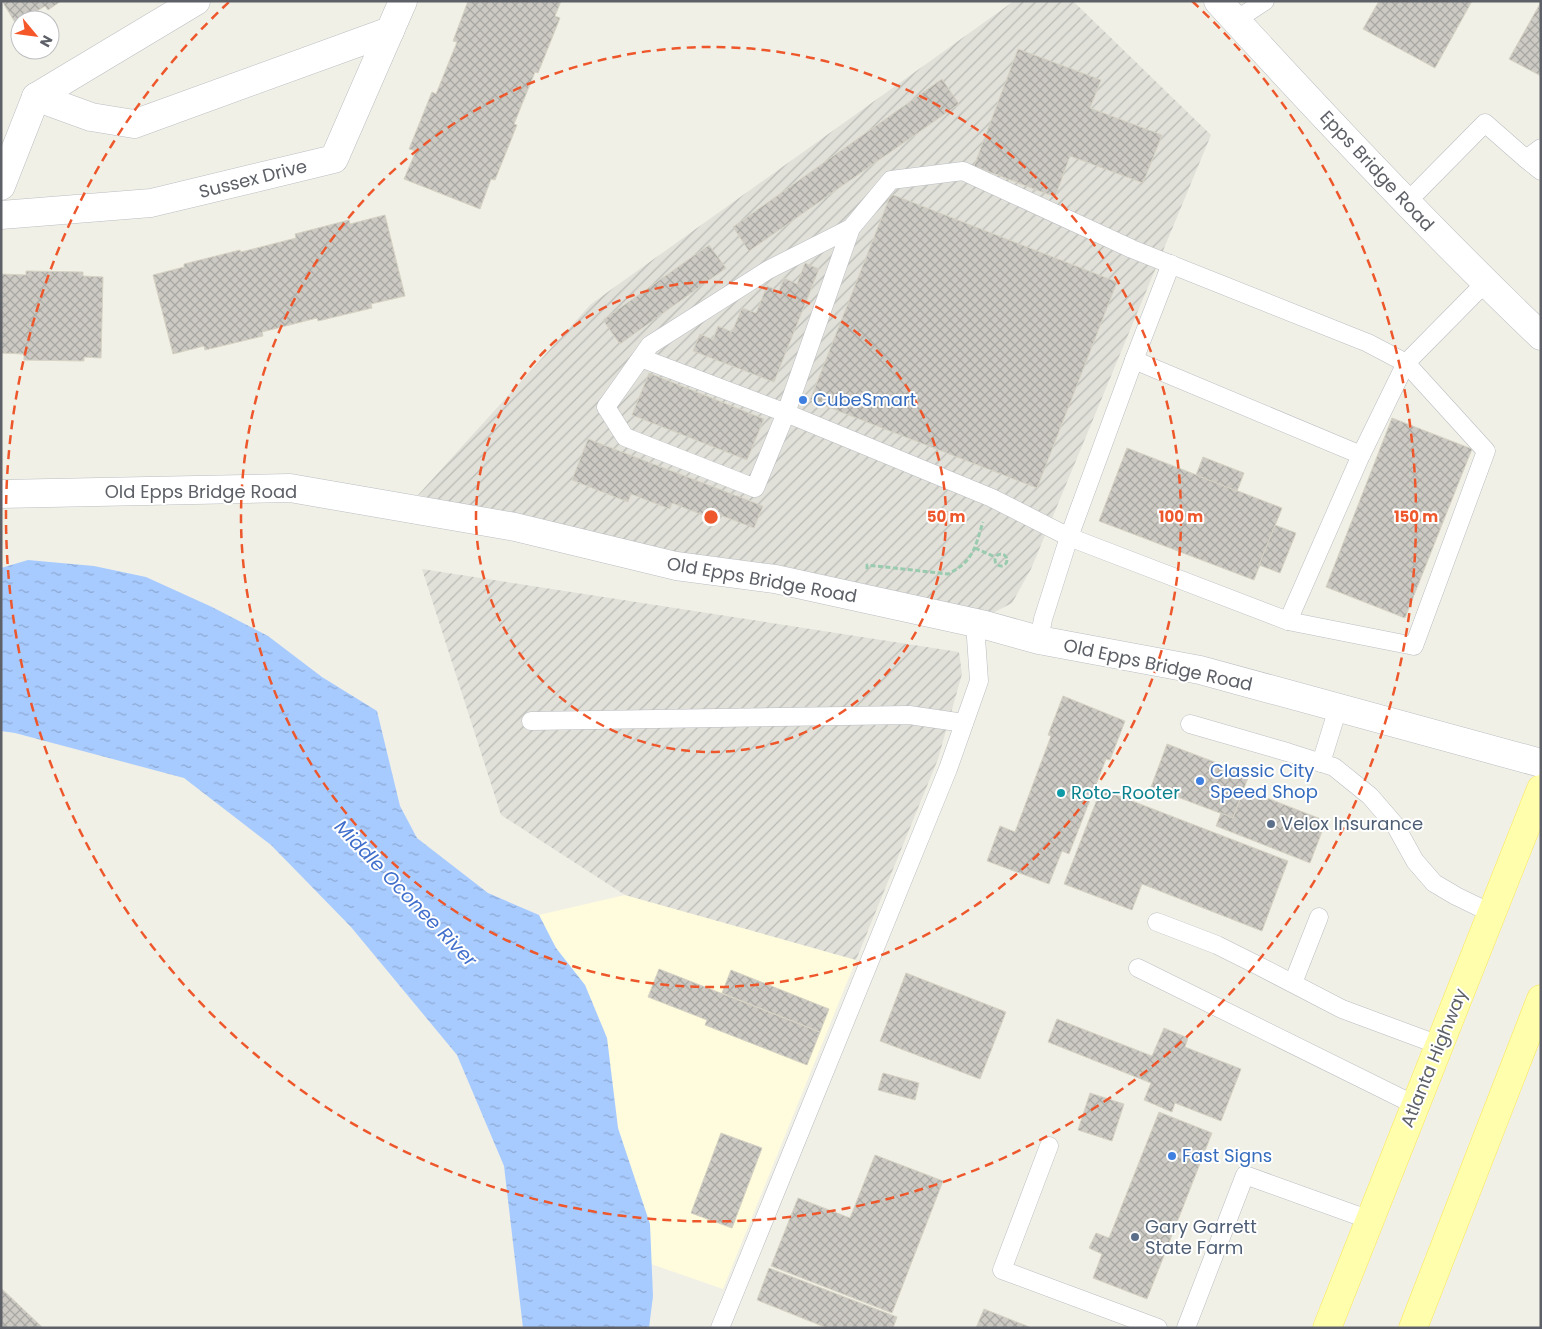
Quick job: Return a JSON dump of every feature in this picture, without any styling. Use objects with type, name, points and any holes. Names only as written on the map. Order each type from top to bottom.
[{"type":"main road","name":"Atlanta Highway","points":[[1327,1328],[1541,789]]},
{"type":"main road","points":[[1413,1328],[1541,998]]},
{"type":"street","points":[[1,186],[36,97],[196,1]]},
{"type":"street","name":"Sussex Drive","points":[[1,215],[151,203],[334,159],[403,1]]},
{"type":"street","name":"Epps Bridge Road","points":[[1227,11],[1485,283],[1541,336]]},
{"type":"street","points":[[36,97],[92,117],[134,124],[390,31]]},
{"type":"street","name":"Old Epps Bridge Road","points":[[1,494],[290,488],[515,527],[676,566],[776,579],[975,623],[1039,640],[1200,670],[1541,763]]},
{"type":"lane","points":[[1227,11],[1265,1]]},
{"type":"lane","points":[[1407,202],[1485,123],[1534,154],[1541,171]]},
{"type":"lane","points":[[641,358],[786,414],[992,498],[1069,537],[1288,621],[1414,646],[1486,451],[1406,363],[1368,343],[1132,250],[963,171],[892,180],[851,228],[786,414],[755,488],[626,437],[606,407],[650,344],[768,270],[851,228]]},
{"type":"lane","points":[[1039,640],[1043,619],[1069,537],[1170,264]]},
{"type":"lane","points":[[1288,621],[1361,455],[1406,363],[1485,283]]},
{"type":"lane","points":[[1134,360],[1361,455]]},
{"type":"lane","points":[[720,1328],[934,805],[964,723],[979,681],[975,623]]},
{"type":"lane","points":[[1321,763],[1338,708]]},
{"type":"lane","points":[[531,721],[909,715],[964,723]]},
{"type":"lane","points":[[1190,724],[1334,767],[1370,796],[1395,825],[1415,862],[1434,883],[1491,913]]},
{"type":"lane","points":[[1293,983],[1319,917]]},
{"type":"lane","points":[[1158,922],[1217,945],[1342,1009],[1439,1045]]},
{"type":"lane","points":[[1138,968],[1415,1105]]},
{"type":"lane","points":[[1049,1146],[1002,1270],[1158,1328]]},
{"type":"lane","points":[[1186,1328],[1245,1174],[1370,1220]]},
{"type":"path","points":[[866,573],[867,565],[948,574],[959,569],[974,552],[982,525]]},
{"type":"path","points":[[975,548],[995,556],[1003,553],[1007,558],[1007,562],[1003,566],[998,565],[995,561],[995,556]]},
{"type":"shaded area","name":"CubeSmart","points":[[1014,1],[1073,1],[1211,135],[1031,569],[1012,603],[987,616],[747,567],[418,495],[591,304]]},
{"type":"shaded area","points":[[422,569],[959,652],[962,674],[938,759],[856,960],[625,895],[501,815]]},
{"type":"shaded area","points":[[625,895],[856,960],[723,1289],[651,1264],[650,1228],[618,1128],[607,1038],[585,985],[556,948],[539,915]]},
{"type":"water","name":"Middle Oconee River","points":[[28,560],[94,566],[146,577],[212,607],[268,636],[322,677],[377,711],[400,806],[417,838],[488,893],[539,915],[556,948],[585,985],[607,1038],[618,1128],[650,1224],[653,1296],[649,1328],[523,1328],[504,1166],[457,1055],[351,927],[271,845],[184,778],[15,733],[1,731],[1,568]]},
{"type":"building","points":[[2,1],[61,1],[48,10],[45,6],[39,10],[10,10],[10,14]]},
{"type":"building","points":[[468,1],[561,1],[555,16],[560,18],[538,73],[535,72],[514,124],[517,125],[495,180],[491,179],[480,209],[404,179],[416,151],[409,149],[432,92],[436,94],[457,42],[453,41]]},
{"type":"building","points":[[1379,1],[1472,1],[1435,68],[1363,29]]},
{"type":"building","points":[[1541,2],[1541,76],[1509,59]]},
{"type":"building","points":[[1018,49],[1101,80],[1090,108],[1162,135],[1143,183],[1070,156],[1055,197],[974,166]]},
{"type":"building","points":[[942,79],[959,104],[749,251],[733,227]]},
{"type":"building","points":[[891,194],[1117,282],[1037,488],[810,400]]},
{"type":"building","points":[[385,215],[405,296],[371,304],[372,308],[318,321],[317,318],[262,332],[263,336],[205,350],[204,346],[173,354],[153,275],[184,267],[184,264],[296,238],[295,234],[349,220],[350,224]]},
{"type":"building","points":[[709,245],[726,268],[620,344],[603,320]]},
{"type":"building","points":[[805,263],[819,269],[774,382],[693,351],[700,334],[713,340],[718,326],[732,332],[742,308],[756,313],[767,286],[779,291],[784,278],[797,284]]},
{"type":"building","points":[[26,271],[83,272],[83,276],[103,277],[101,358],[84,357],[84,361],[24,360],[24,354],[1,353],[1,274],[26,275]]},
{"type":"building","points":[[649,373],[764,419],[747,460],[632,415]]},
{"type":"building","points":[[1392,418],[1472,449],[1405,618],[1326,587]]},
{"type":"building","points":[[588,439],[763,506],[754,528],[715,513],[713,519],[672,503],[670,509],[631,494],[628,502],[572,480]]},
{"type":"building","points":[[1127,448],[1282,508],[1254,580],[1099,521]]},
{"type":"building","points":[[1203,457],[1244,473],[1237,491],[1196,475]]},
{"type":"building","points":[[1275,525],[1296,533],[1280,573],[1259,565]]},
{"type":"building","name":"Roto-Rooter","points":[[1063,696],[1125,721],[1110,760],[1106,759],[1069,854],[1062,851],[1049,884],[987,861],[1000,826],[1015,832],[1051,736],[1048,735]]},
{"type":"building","name":"Classic City Speed Shop","points":[[1167,744],[1249,775],[1233,818],[1151,787]]},
{"type":"building","points":[[1101,789],[1288,861],[1262,931],[1142,884],[1132,910],[1064,884]]},
{"type":"building","name":"Velox Insurance","points":[[1244,789],[1326,821],[1310,863],[1216,826],[1221,813],[1233,818]]},
{"type":"building","points":[[659,969],[820,1032],[807,1065],[705,1025],[707,1020],[648,997]]},
{"type":"building","points":[[731,970],[829,1009],[820,1032],[722,993]]},
{"type":"building","points":[[906,973],[1006,1012],[980,1079],[880,1041]]},
{"type":"building","points":[[1057,1019],[1152,1056],[1164,1028],[1188,1038],[1185,1047],[1241,1069],[1221,1121],[1175,1103],[1172,1112],[1144,1100],[1151,1083],[1048,1042]]},
{"type":"building","points":[[883,1073],[919,1083],[915,1100],[878,1090]]},
{"type":"building","points":[[1090,1093],[1124,1104],[1112,1141],[1078,1130]]},
{"type":"building","points":[[1159,1112],[1212,1133],[1147,1299],[1093,1278],[1102,1254],[1089,1248],[1096,1233],[1109,1238]]},
{"type":"building","points":[[721,1133],[762,1148],[732,1228],[691,1213]]},
{"type":"building","points":[[875,1155],[943,1181],[892,1313],[771,1266],[798,1198],[850,1218]]},
{"type":"building","points":[[769,1268],[897,1317],[893,1328],[827,1328],[757,1300]]},
{"type":"building","points":[[1,1288],[43,1328],[1,1328]]},
{"type":"building","points":[[984,1309],[1032,1328],[976,1328]]},
{"type":"place","name":"CubeSmart","points":[[803,400]]},
{"type":"place","name":"Classic City Speed Shop","points":[[1200,781]]},
{"type":"place","name":"Roto-Rooter","points":[[1061,793]]},
{"type":"place","name":"Velox Insurance","points":[[1271,824]]},
{"type":"place","name":"Fast Signs","points":[[1172,1156]]},
{"type":"place","name":"Gary Garrett State Farm","points":[[1135,1237]]}]
